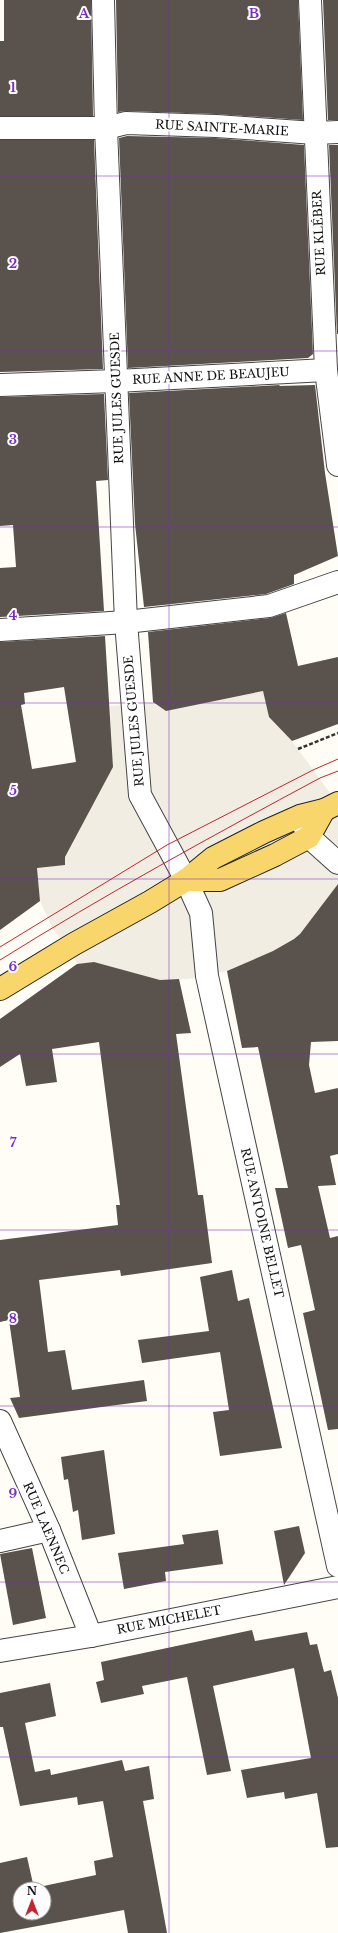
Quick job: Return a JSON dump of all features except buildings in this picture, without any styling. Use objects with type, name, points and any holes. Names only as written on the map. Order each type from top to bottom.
[{"type":"main road","points":[[186,880],[220,880],[309,837],[331,807]]},
{"type":"main road","points":[[0,989],[74,944],[150,902],[186,880],[213,858],[264,832],[300,816],[331,807]]},
{"type":"street","name":"RUE JULES GUESDE","points":[[103,0],[106,128],[126,622],[133,730],[140,795]]},
{"type":"street","name":"RUE KLÉBER","points":[[310,0],[326,370],[338,465]]},
{"type":"street","name":"RUE SAINTE-MARIE","points":[[0,128],[106,128],[126,123],[216,126],[315,133],[338,132]]},
{"type":"street","name":"RUE ANNE DE BEAUJEU","points":[[0,385],[116,381],[326,370]]},
{"type":"street","points":[[0,630],[126,622],[269,606],[338,582]]},
{"type":"street","name":"RUE ANTOINE BELLET","points":[[140,795],[186,880],[201,913],[207,976],[338,1566]]},
{"type":"street","points":[[300,816],[309,837],[338,863]]},
{"type":"street","name":"RUE LAENNEC","points":[[0,1421],[49,1530],[91,1636]]},
{"type":"street","points":[[0,1541],[49,1530]]},
{"type":"street","name":"RUE MICHELET","points":[[0,1651],[91,1636],[338,1587]]},
{"type":"path","points":[[298,749],[338,733]]},
{"type":"shaded area","points":[[263,691],[269,717],[292,741],[338,804],[338,884],[300,934],[294,939],[273,951],[227,971],[189,979],[160,980],[93,962],[78,964],[52,927],[40,901],[37,866],[61,865],[113,766],[110,706],[153,703],[166,711]]},
{"type":"tram line","points":[[0,947],[167,845],[313,770],[338,759]]},
{"type":"tram line","points":[[0,960],[158,866],[320,778],[338,771]]}]
